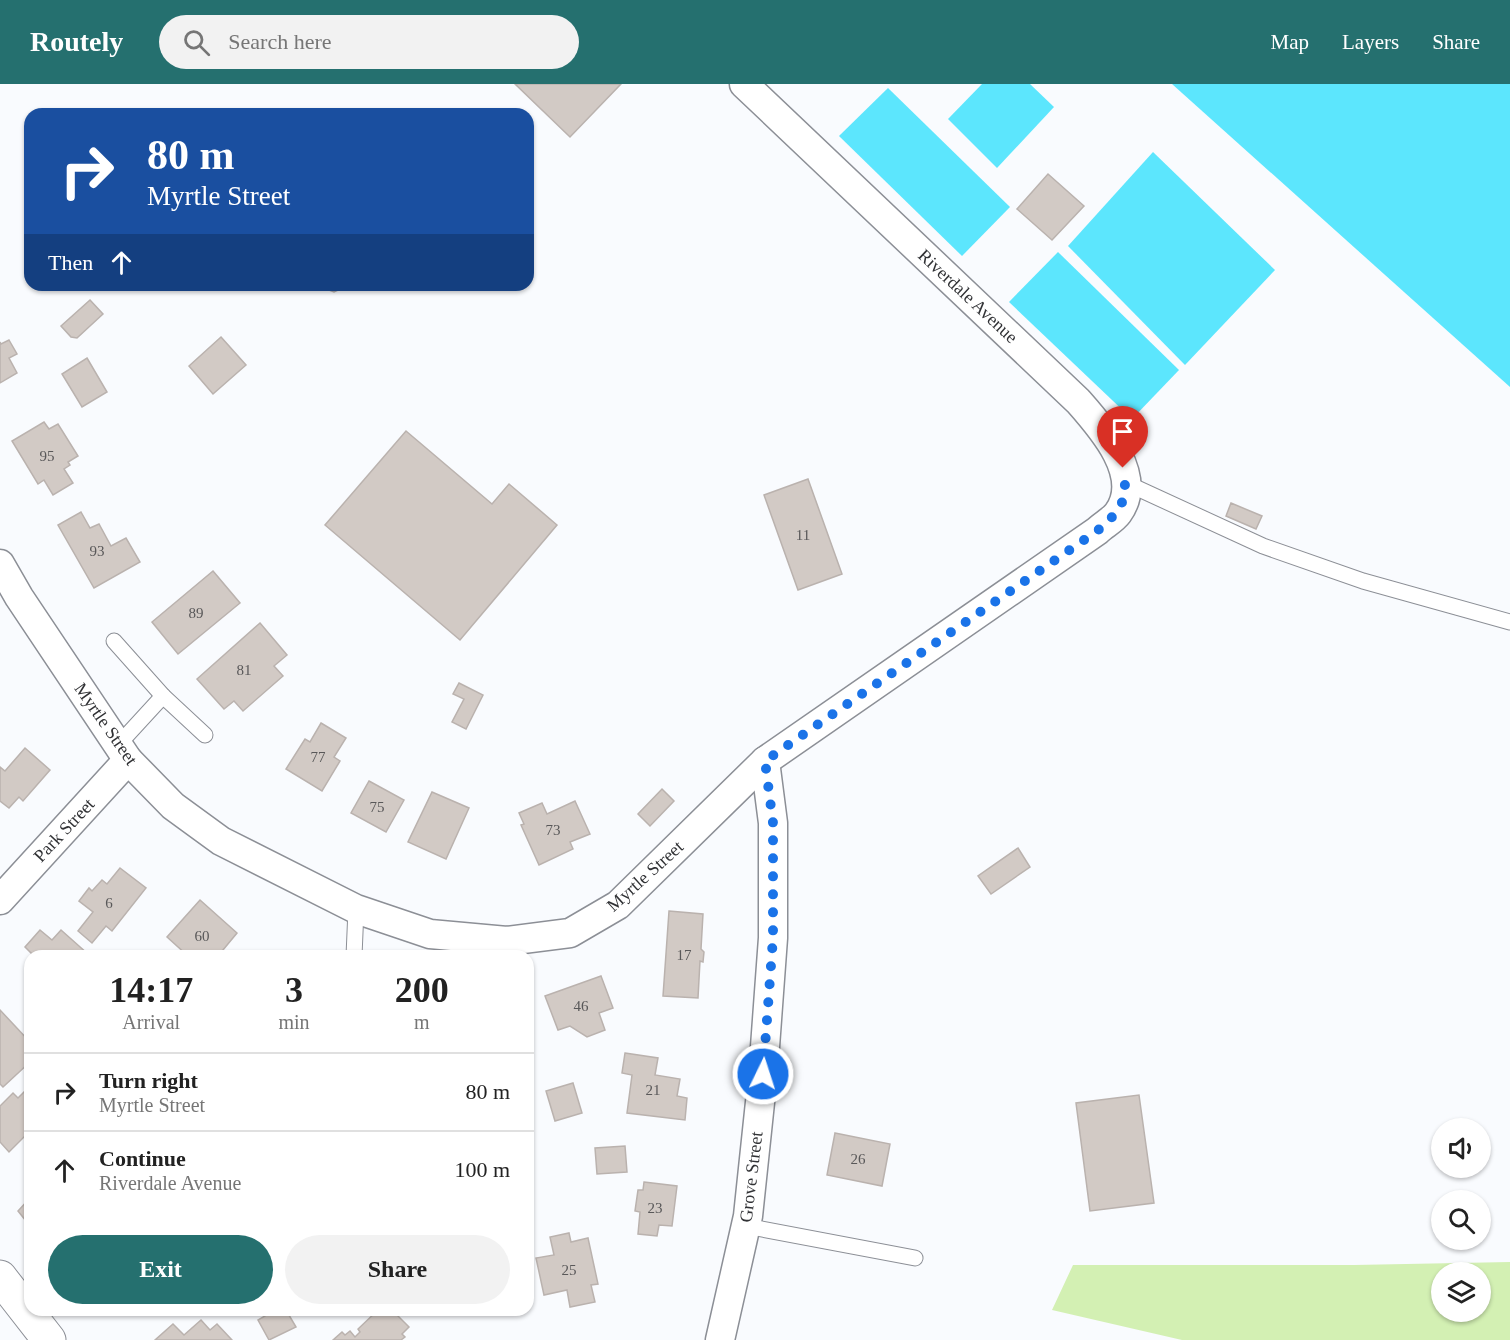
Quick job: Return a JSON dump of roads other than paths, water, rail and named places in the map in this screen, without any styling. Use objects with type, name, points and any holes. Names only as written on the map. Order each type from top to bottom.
[{"type":"main road","points":[[0,1277],[24,1308]]},
{"type":"main road","points":[[30,1316],[49,1340]]},
{"type":"street","name":"Riverdale Avenue","points":[[744,84],[1078,401],[1106,432],[1123,468],[1126,483]]},
{"type":"street","name":"Myrtle Street","points":[[0,564],[19,597],[123,753],[173,806],[221,841],[356,909],[430,934],[507,940],[570,933],[618,905],[765,761],[1097,531],[1119,512],[1126,483]]},
{"type":"street","name":"Park Street","points":[[0,900],[123,753]]},
{"type":"street","name":"Grove Street","points":[[720,1340],[746,1226],[763,1074],[773,938],[773,823],[765,761]]},
{"type":"lane","points":[[1126,483],[1274,550],[1363,581],[1510,622]]},
{"type":"lane","points":[[114,641],[163,696],[205,735]]},
{"type":"lane","points":[[123,753],[163,696]]},
{"type":"lane","points":[[354,950],[356,909]]},
{"type":"lane","points":[[746,1226],[915,1258]]},
{"type":"water","points":[[982,84],[1030,84],[1054,107],[997,168],[948,119]]},
{"type":"water","points":[[1172,84],[1510,84],[1510,387]]},
{"type":"water","points":[[888,88],[1010,207],[962,256],[839,136]]},
{"type":"water","points":[[1153,152],[1275,270],[1185,365],[1068,246]]},
{"type":"water","points":[[1058,252],[1179,370],[1132,419],[1009,302]]}]
